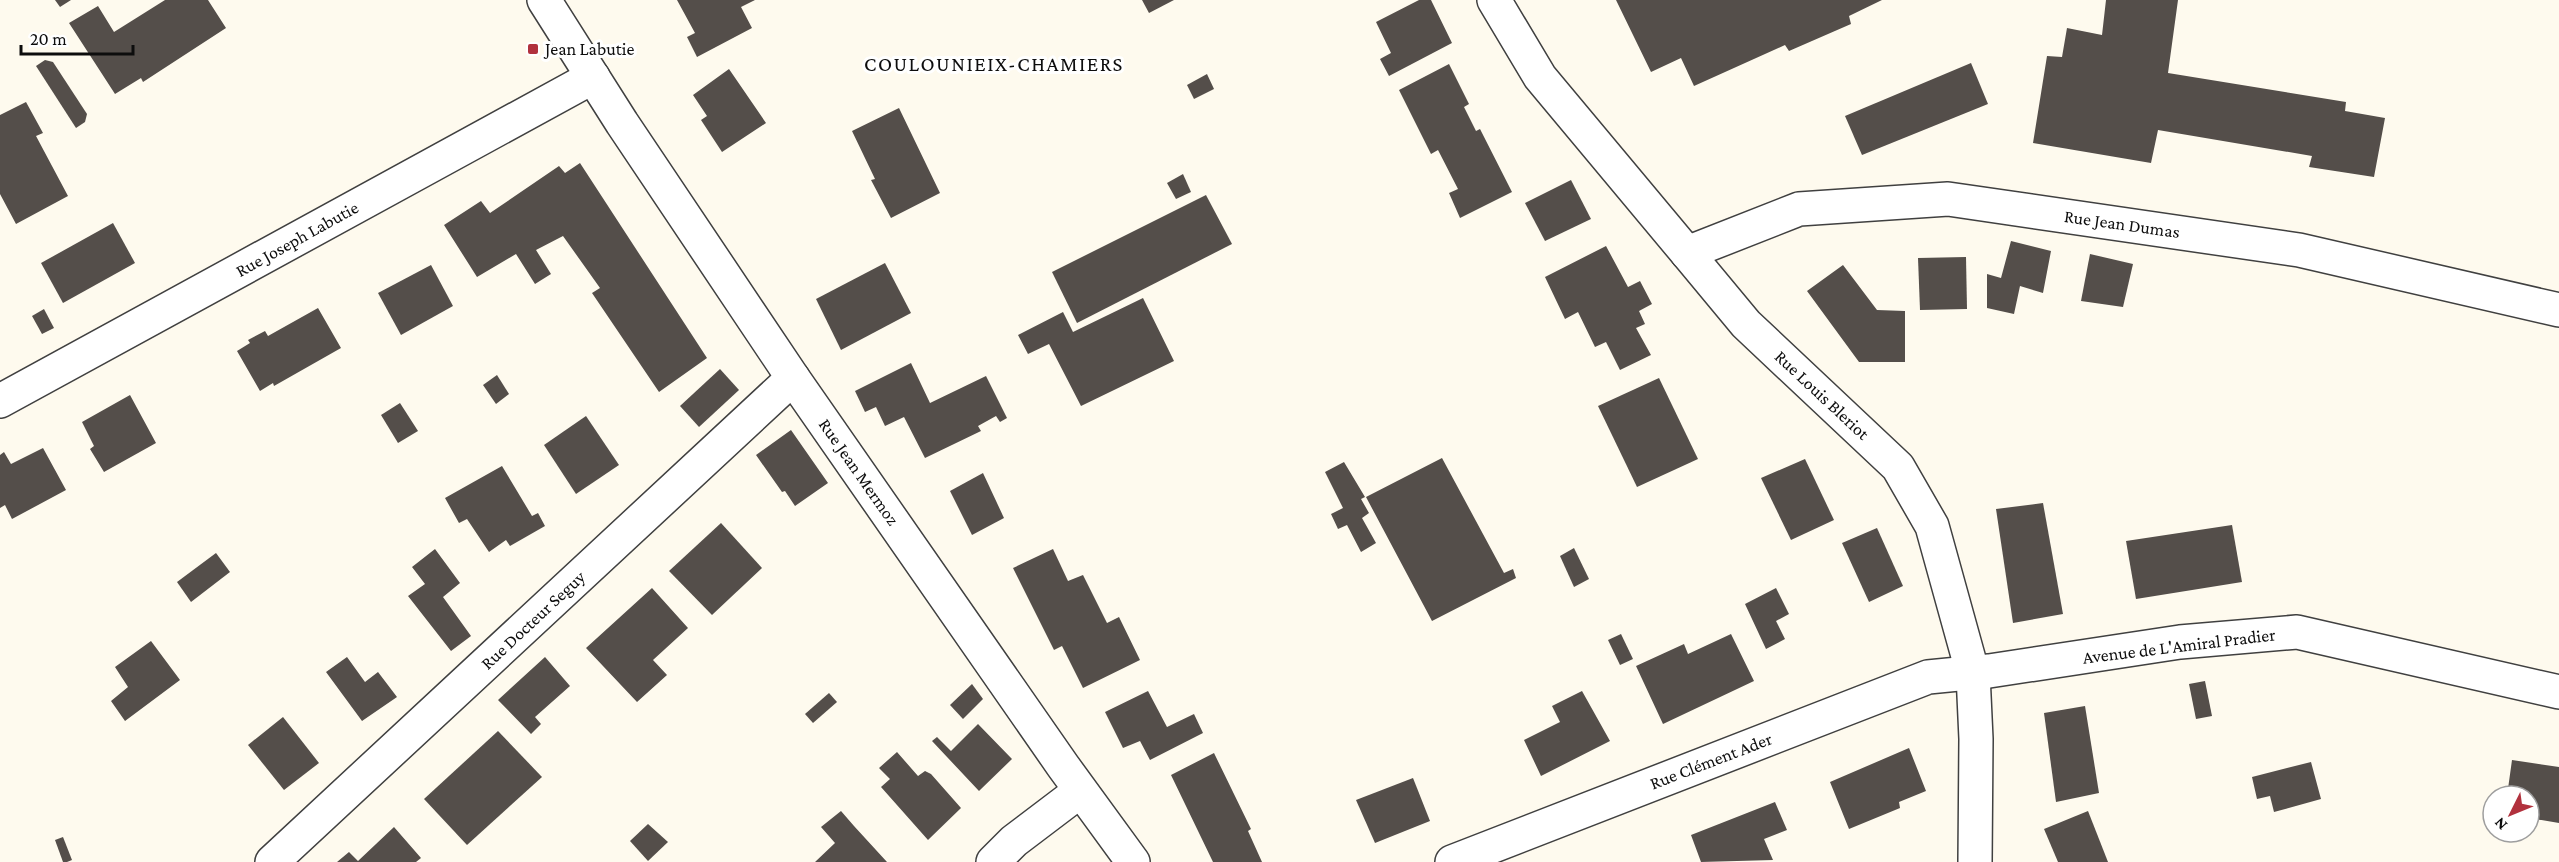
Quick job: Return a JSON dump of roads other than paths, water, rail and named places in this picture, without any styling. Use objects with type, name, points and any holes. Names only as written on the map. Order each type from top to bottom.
[{"type":"street","name":"Rue Jean Mermoz","points":[[544,0],[622,123],[793,378],[1080,791],[1133,862]]},
{"type":"street","name":"Rue Louis Bleriot","points":[[1494,0],[1540,76],[1746,324],[1898,466],[1932,526],[1973,674],[1976,739],[1975,862]]},
{"type":"street","name":"Rue Joseph Labutie","points":[[0,401],[593,77]]},
{"type":"street","name":"Rue Jean Dumas","points":[[1687,253],[1799,209],[1948,199],[2298,249],[2559,310]]},
{"type":"street","name":"Rue Docteur Seguy","points":[[272,862],[793,378]]},
{"type":"street","name":"Avenue de L'Amiral Pradier","points":[[1973,674],[2180,642],[2297,632],[2559,692]]},
{"type":"street","name":"Rue Clément Ader","points":[[1452,862],[1928,677],[1973,674]]},
{"type":"street","points":[[993,862],[1014,841],[1080,791]]},
{"type":"place","name":"Jean Labutie","points":[[533,49]]},
{"type":"district","name":"COULOUNIEIX-CHAMIERS","points":[[994,64]]}]
